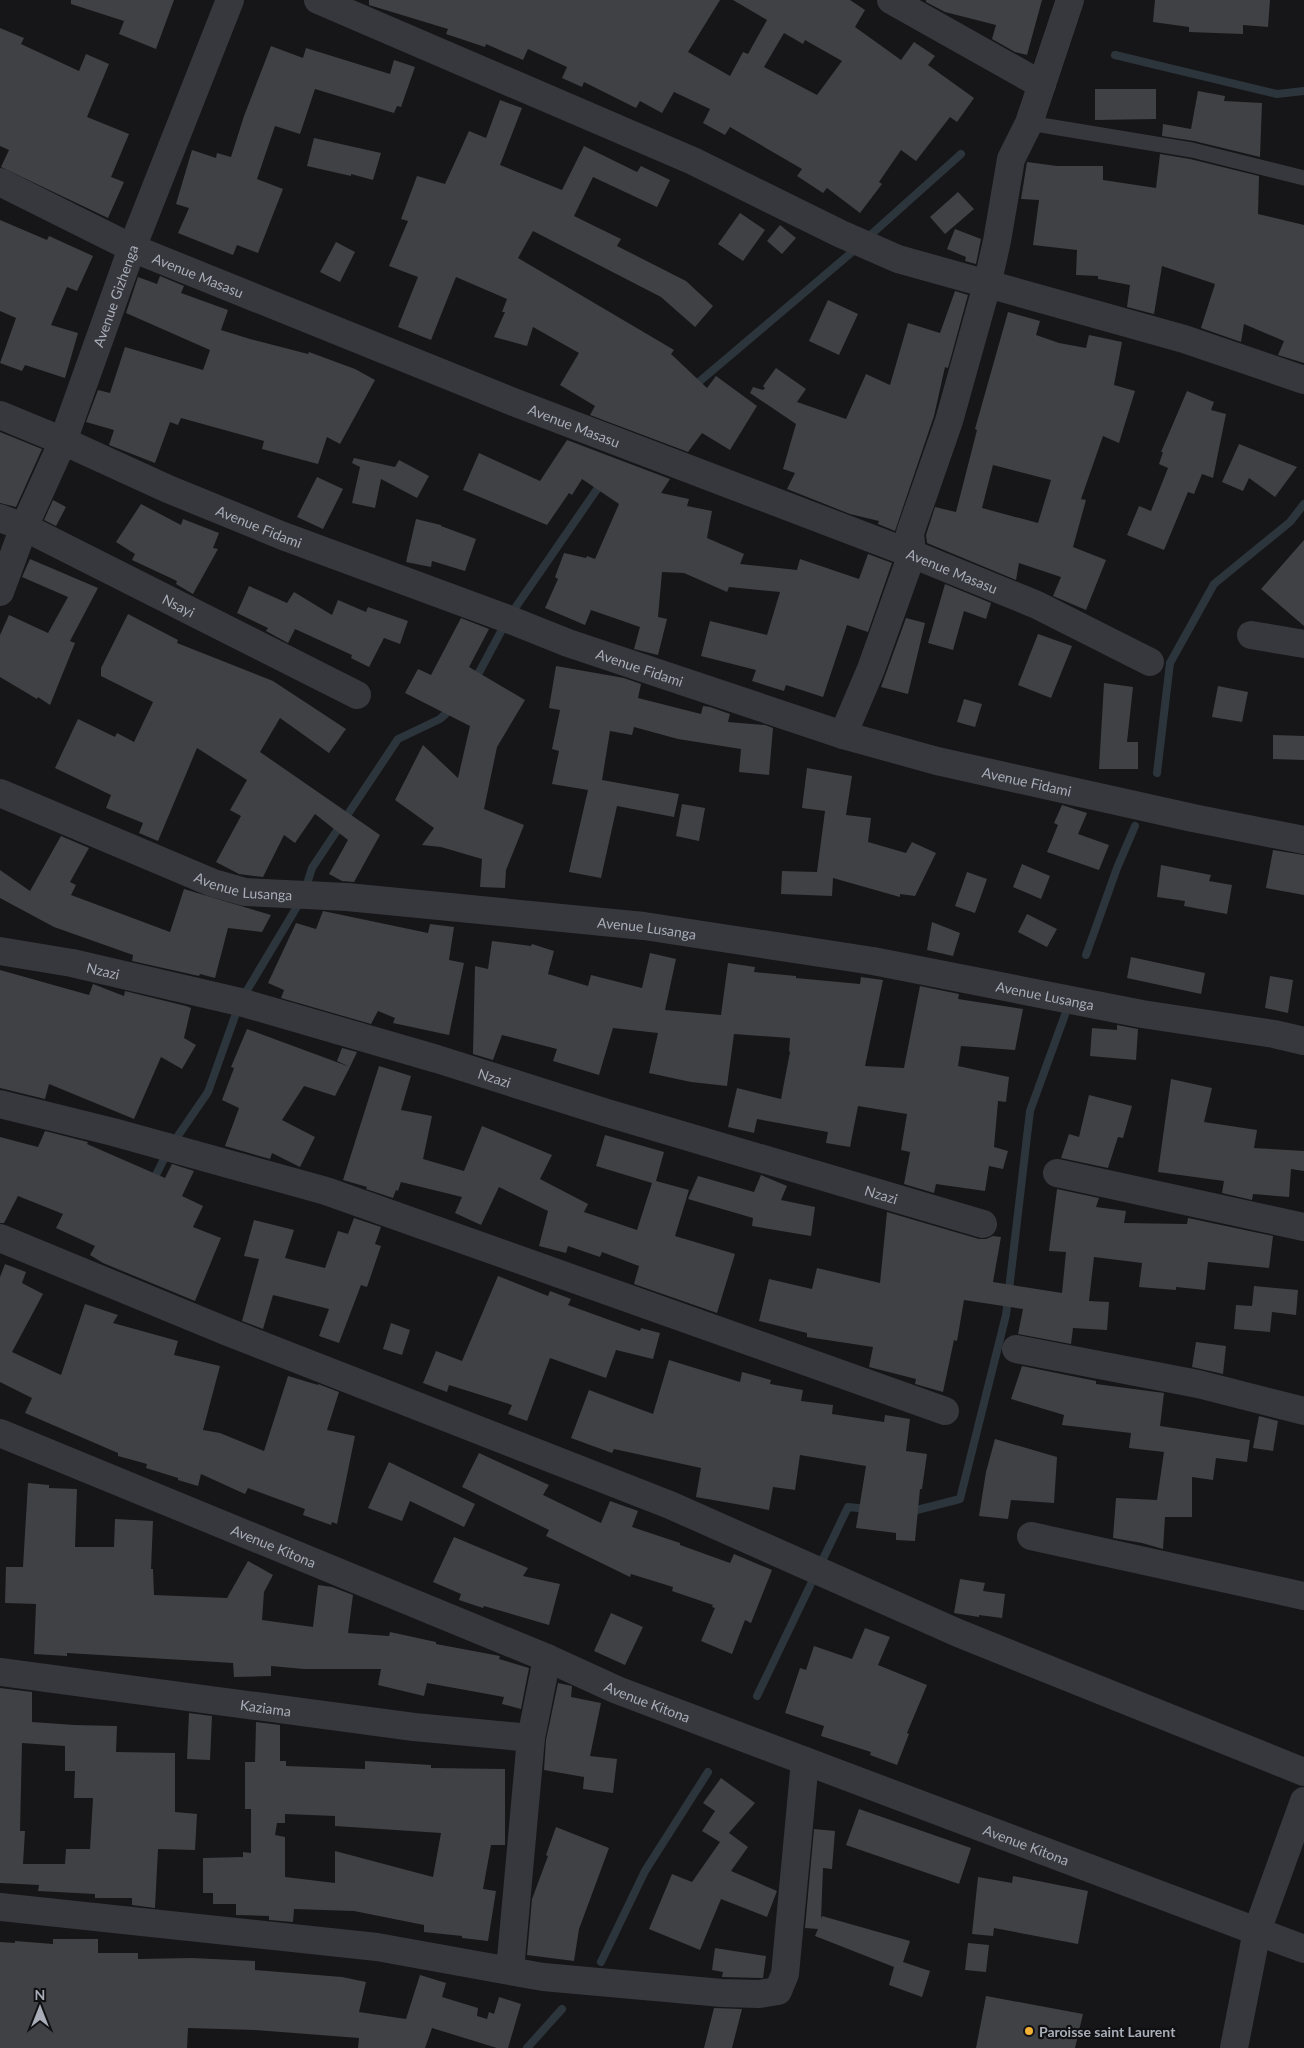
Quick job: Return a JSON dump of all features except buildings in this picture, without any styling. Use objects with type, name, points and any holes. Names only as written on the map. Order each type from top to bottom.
[{"type":"street","name":"Avenue Gizhenga","points":[[0,592],[12,522],[63,441],[132,248],[230,0]]},
{"type":"street","points":[[318,0],[694,161],[841,234],[898,259],[1184,339],[1304,380]]},
{"type":"street","points":[[891,0],[1042,85]]},
{"type":"street","points":[[844,735],[871,669],[912,554],[910,533],[949,421],[987,285],[997,241],[1011,159],[1028,123],[1070,0]]},
{"type":"street","name":"Avenue Masasu","points":[[0,182],[132,248],[516,403],[912,554],[1037,605],[1150,662]]},
{"type":"street","name":"Avenue Fidami","points":[[0,415],[63,441],[168,489],[283,536],[568,643],[844,735],[937,761],[1193,818],[1304,840]]},
{"type":"street","name":"Nsayi","points":[[12,522],[357,696]]},
{"type":"street","points":[[1252,635],[1304,644]]},
{"type":"street","name":"Avenue Lusanga","points":[[0,793],[213,883],[245,892],[347,897],[644,926],[873,961],[1142,1014],[1274,1034],[1304,1041]]},
{"type":"street","name":"Nzazi","points":[[0,951],[72,963],[240,1002],[437,1059],[604,1112],[983,1224]]},
{"type":"street","points":[[0,1104],[113,1132],[326,1191],[945,1412]]},
{"type":"street","points":[[1057,1173],[1304,1227]]},
{"type":"street","points":[[0,1238],[228,1332],[670,1505],[958,1633],[1304,1772]]},
{"type":"street","points":[[1016,1349],[1198,1384],[1304,1410]]},
{"type":"street","name":"Avenue Kitona","points":[[0,1432],[547,1658],[617,1690],[1304,1949]]},
{"type":"street","points":[[1031,1536],[1304,1596]]},
{"type":"street","points":[[510,1970],[532,1738],[547,1658]]},
{"type":"street","name":"Kaziama","points":[[0,1672],[414,1727],[532,1738]]},
{"type":"street","points":[[0,1907],[377,1947],[542,1977],[722,1993],[759,1994],[778,1991],[785,1974],[805,1761]]},
{"type":"street","points":[[1234,2048],[1257,1931],[1304,1801]]},
{"type":"lane","points":[[1028,123],[1192,150],[1304,178]]},
{"type":"waterway","points":[[1115,55],[1277,94],[1304,91]]},
{"type":"waterway","points":[[866,239],[961,154]]},
{"type":"waterway","points":[[693,387],[858,247]]},
{"type":"waterway","points":[[511,614],[602,482]]},
{"type":"waterway","points":[[1157,773],[1170,663],[1214,584],[1290,522],[1304,504]]},
{"type":"waterway","points":[[475,680],[505,624]]},
{"type":"waterway","points":[[305,890],[312,868],[398,739],[440,719],[452,708]]},
{"type":"waterway","points":[[1086,955],[1117,868],[1135,826]]},
{"type":"waterway","points":[[173,1143],[208,1092],[240,1002],[301,900]]},
{"type":"waterway","points":[[909,1512],[960,1499],[1006,1315],[1030,1111],[1066,1012]]},
{"type":"waterway","points":[[152,1183],[167,1153]]},
{"type":"waterway","points":[[757,1696],[848,1507],[868,1509]]},
{"type":"waterway","points":[[601,1962],[645,1871],[708,1772]]},
{"type":"waterway","points":[[527,2048],[562,2009]]},
{"type":"place","name":"Paroisse saint Laurent","points":[[1029,2031]]}]
